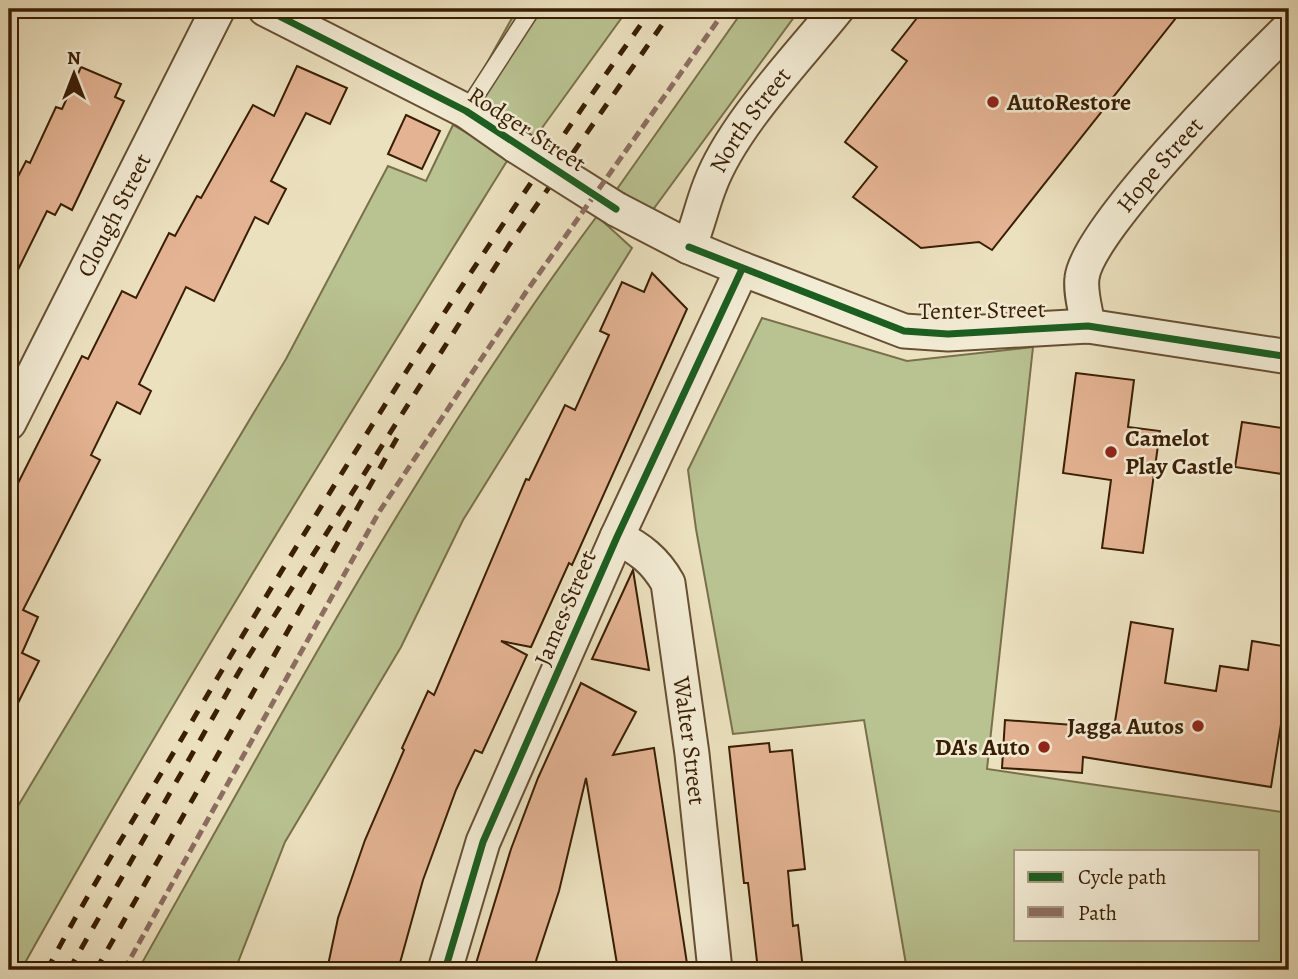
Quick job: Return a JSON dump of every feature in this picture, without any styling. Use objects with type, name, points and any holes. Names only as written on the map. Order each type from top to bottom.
[{"type":"street","name":"Clough Street","points":[[9,423],[218,9]]},
{"type":"street","name":"Rodger Street","points":[[265,9],[313,19],[466,111],[616,209],[689,247]]},
{"type":"street","name":"North Street","points":[[689,247],[710,184],[727,153],[752,115],[836,9]]},
{"type":"street","name":"Hope Street","points":[[1087,326],[1082,277],[1101,236],[1222,94],[1289,28]]},
{"type":"street","name":"Tenter Street","points":[[689,247],[904,331],[948,334],[1087,326],[1289,357]]},
{"type":"street","name":"James Street","points":[[444,970],[483,842],[617,537],[742,269]]},
{"type":"street","name":"Walter Street","points":[[617,537],[643,551],[660,567],[668,583],[692,754],[715,970]]},
{"type":"lane","points":[[466,111],[531,9]]},
{"type":"green space","points":[[517,9],[628,9],[534,139],[479,103],[472,90]]},
{"type":"green space","points":[[744,9],[800,9],[652,211],[634,204],[617,189]]},
{"type":"green space","points":[[453,125],[488,145],[507,161],[198,664],[21,970],[9,970],[9,821],[286,359],[388,166],[426,181]]},
{"type":"green space","points":[[597,216],[632,248],[463,520],[401,647],[285,842],[235,970],[138,970],[300,681],[412,491],[471,397]]},
{"type":"green space","points":[[762,318],[907,361],[1033,347],[987,769],[1289,813],[1289,970],[907,970],[864,720],[733,734],[688,470]]},
{"type":"building","name":"AutoRestore","points":[[924,9],[1183,9],[992,250],[979,242],[921,248],[853,197],[877,167],[845,142],[907,61],[892,50]]},
{"type":"building","points":[[297,66],[347,88],[330,124],[306,113],[271,181],[286,189],[268,224],[255,217],[214,301],[186,287],[139,384],[151,391],[140,414],[117,402],[91,455],[100,460],[23,610],[38,617],[22,653],[39,661],[9,721],[9,501],[82,356],[88,359],[122,291],[136,298],[169,233],[175,236],[197,196],[201,198],[253,105],[274,116]]},
{"type":"building","points":[[81,67],[121,84],[115,97],[124,101],[72,210],[61,204],[55,215],[47,211],[9,288],[9,194],[26,161],[30,163],[56,107],[62,109]]},
{"type":"building","points":[[406,115],[440,131],[422,169],[388,154]]},
{"type":"building","points":[[652,273],[687,309],[572,565],[569,563],[531,647],[501,641],[527,655],[482,753],[475,750],[456,790],[423,880],[398,970],[327,970],[338,918],[365,840],[404,750],[402,748],[428,691],[434,695],[526,479],[529,480],[565,405],[575,410],[609,335],[600,331],[622,282],[644,292]]},
{"type":"building","name":"Camelot Play Castle","points":[[1076,373],[1134,380],[1128,427],[1160,431],[1143,553],[1102,548],[1111,480],[1063,473]]},
{"type":"building","points":[[1242,422],[1289,429],[1289,475],[1235,467]]},
{"type":"building","points":[[633,570],[649,670],[592,659]]},
{"type":"building","name":"Jagga Autos","points":[[1131,622],[1173,629],[1165,683],[1216,691],[1220,666],[1248,670],[1252,641],[1289,647],[1289,674],[1271,787],[1083,757],[1082,773],[1002,768],[1005,720],[1114,728]]},
{"type":"building","points":[[581,683],[636,712],[613,755],[654,748],[688,970],[618,970],[586,778],[559,891],[533,970],[474,970],[511,849],[538,778]]},
{"type":"building","points":[[769,743],[770,752],[792,750],[805,869],[788,871],[793,926],[798,925],[803,970],[758,970],[748,883],[744,883],[729,747]]},
{"type":"railway","points":[[47,970],[245,631],[356,450],[530,184],[652,9]]},
{"type":"railway","points":[[69,970],[240,670],[509,245],[673,9]]},
{"type":"railway","points":[[96,970],[397,438]]},
{"type":"marked path","points":[[124,970],[379,512],[526,292],[726,9]]},
{"type":"cycle path","points":[[265,9],[466,111],[616,209]]},
{"type":"cycle path","points":[[689,247],[904,331],[948,334],[1088,326],[1289,357]]},
{"type":"cycle path","points":[[445,970],[483,842],[617,537],[742,269]]},
{"type":"place","name":"AutoRestore","points":[[993,102]]},
{"type":"place","name":"Camelot Play Castle","points":[[1111,452]]},
{"type":"place","name":"Jagga Autos","points":[[1198,726]]},
{"type":"place","name":"DA's Auto","points":[[1044,747]]}]
